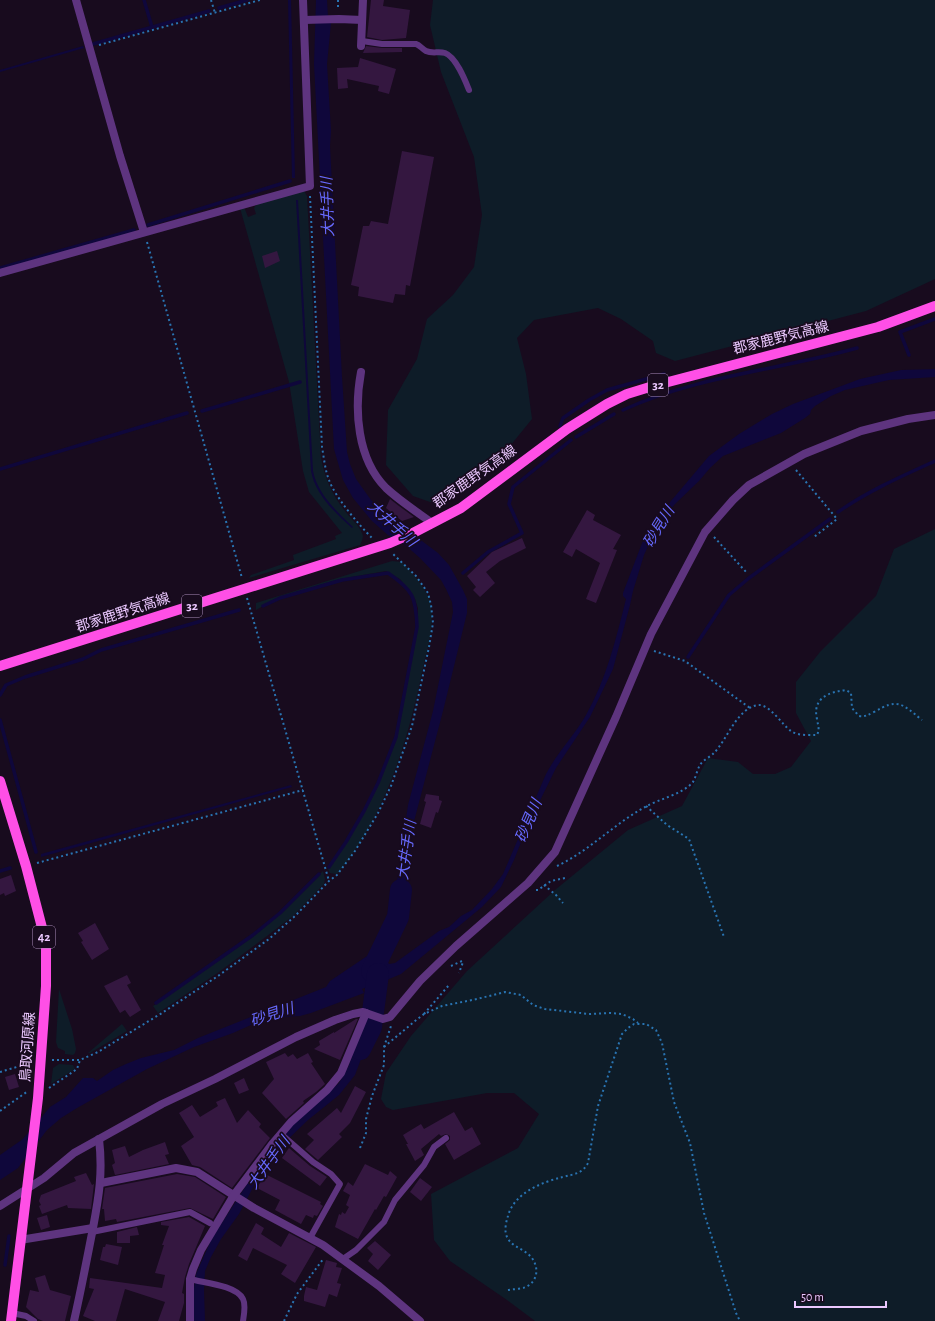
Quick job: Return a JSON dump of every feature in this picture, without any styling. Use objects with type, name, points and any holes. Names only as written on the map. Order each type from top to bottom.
[{"type":"main road","name":"郡家鹿野気高線","points":[[0,666],[387,545],[461,508],[567,429],[607,404],[627,394],[878,327],[935,306]]},
{"type":"main road","name":"鳥取河原線","points":[[0,781],[26,866],[46,944],[46,986],[41,1060],[12,1317]]},
{"type":"street","points":[[76,0],[120,156],[144,232]]},
{"type":"street","points":[[0,273],[310,186],[309,20],[303,0]]},
{"type":"street","points":[[362,44],[363,0]]},
{"type":"street","points":[[309,20],[362,20]]},
{"type":"street","points":[[361,372],[358,404],[361,440],[366,456],[379,479],[387,488],[432,523]]},
{"type":"street","points":[[0,1206],[44,1178],[74,1153],[162,1104],[215,1079],[296,1037],[335,1020],[362,1012],[383,1019],[392,1015],[420,981],[456,946],[526,886],[555,852],[672,593],[707,529],[733,500],[749,485],[804,454],[861,431],[908,419],[935,415]]},
{"type":"street","points":[[190,1321],[193,1269],[201,1250],[235,1196],[273,1143],[291,1122],[327,1090],[341,1073],[367,1014]]},
{"type":"street","points":[[74,1321],[101,1184],[101,1154],[99,1139]]},
{"type":"street","points":[[101,1184],[176,1168],[196,1172],[247,1204],[331,1251],[379,1286],[420,1321]]},
{"type":"street","points":[[20,1240],[93,1230]]},
{"type":"lane","points":[[362,44],[416,44],[420,45],[425,51],[449,55],[458,68],[469,90]]},
{"type":"lane","points":[[281,1134],[313,1162],[331,1174],[340,1184],[310,1238]]},
{"type":"lane","points":[[343,1259],[356,1250],[384,1222],[395,1200],[424,1165],[434,1147],[446,1138]]},
{"type":"lane","points":[[93,1230],[190,1212],[210,1223]]},
{"type":"lane","points":[[192,1280],[206,1282],[240,1294],[244,1300],[243,1321]]},
{"type":"lane","points":[[12,1317],[26,1316],[34,1321]]},
{"type":"path","points":[[211,0],[215,13]]},
{"type":"path","points":[[89,48],[260,0]]},
{"type":"path","points":[[0,1072],[41,1060],[80,1060],[98,1052],[162,1013],[218,976],[274,935],[329,881],[337,876],[355,851],[378,813],[390,786],[412,726],[431,637],[431,605],[428,593],[416,576],[387,545],[371,537],[346,508],[329,482],[324,464],[322,447],[310,186]]},
{"type":"path","points":[[144,232],[329,881]]},
{"type":"path","points":[[790,462],[837,519],[814,537]]},
{"type":"path","points":[[707,529],[746,573]]},
{"type":"path","points":[[646,648],[686,661],[750,708]]},
{"type":"path","points":[[542,868],[554,867],[572,858],[646,806],[682,791],[693,782],[701,764],[714,753],[741,714],[750,708],[759,705],[765,707],[780,719],[791,731],[801,735],[817,735],[819,730],[816,717],[817,705],[824,696],[846,690],[851,693],[852,708],[859,716],[864,717],[886,705],[897,703],[906,707],[922,720]]},
{"type":"path","points":[[26,866],[303,790]]},
{"type":"path","points":[[646,806],[667,825],[689,839],[724,937]]},
{"type":"path","points":[[526,886],[534,890],[538,890],[551,881],[565,878]]},
{"type":"path","points":[[544,886],[556,895],[563,903]]},
{"type":"path","points":[[449,967],[462,961],[463,962],[459,973]]},
{"type":"path","points":[[423,1016],[429,1006],[449,985]]},
{"type":"path","points":[[384,1047],[423,1016],[442,1006],[505,992],[521,995],[533,1005],[545,1009],[589,1014],[622,1014],[638,1023]]},
{"type":"path","points":[[360,1148],[366,1133],[366,1119],[369,1108],[384,1065],[384,1047],[391,1029],[392,1015]]},
{"type":"path","points":[[508,1290],[525,1288],[531,1284],[536,1278],[537,1270],[529,1254],[512,1244],[507,1237],[505,1229],[507,1216],[515,1201],[537,1186],[562,1177],[576,1175],[586,1167],[598,1106],[622,1034],[634,1024],[646,1024],[656,1030],[662,1043],[674,1102],[690,1143],[704,1213],[736,1313],[740,1321]]},
{"type":"path","points":[[0,1111],[38,1091],[55,1085],[77,1069],[80,1060]]},
{"type":"path","points":[[284,1321],[297,1294],[331,1251]]},
{"type":"shaded area","points":[[433,0],[935,0],[935,279],[866,311],[675,361],[656,353],[653,341],[621,319],[598,308],[534,320],[517,338],[526,374],[532,419],[510,446],[445,502],[430,502],[413,496],[386,465],[388,410],[417,359],[427,319],[453,295],[474,267],[482,215],[474,157],[441,72],[430,25]]},
{"type":"shaded area","points":[[304,191],[307,196],[321,458],[327,479],[333,492],[340,505],[359,527],[363,534],[363,538],[360,545],[249,578],[251,575],[294,560],[293,555],[336,539],[335,536],[342,533],[309,492],[303,471],[289,382],[240,208],[244,207],[248,217],[256,214],[254,208],[258,202]]},
{"type":"shaded area","points":[[935,529],[935,1321],[535,1321],[450,1261],[434,1240],[431,1194],[518,1148],[539,1114],[514,1093],[487,1093],[393,1110],[386,1107],[381,1099],[386,1073],[411,1036],[467,971],[555,890],[628,830],[682,806],[708,758],[738,762],[753,774],[775,774],[791,767],[811,741],[796,713],[796,682],[820,652],[876,596],[894,549]]},
{"type":"shaded area","points":[[392,561],[402,562],[418,580],[428,596],[432,619],[429,644],[402,749],[382,802],[355,850],[338,873],[330,873],[328,869],[365,811],[379,783],[396,738],[418,626],[418,608],[415,599],[400,579],[386,571],[340,579],[279,597],[256,610],[256,603]]},
{"type":"shaded area","points":[[323,871],[325,879],[324,884],[293,916],[219,972],[158,1013],[153,1006],[254,936],[281,913]]},
{"type":"shaded area","points":[[59,989],[72,1029],[76,1049],[73,1055],[65,1054],[65,1051],[58,1048],[56,1042]]},
{"type":"shaded area","points":[[122,1024],[127,1031],[88,1053]]},
{"type":"shaded area","points":[[59,1064],[73,1065],[75,1069],[51,1084],[53,1068]]},
{"type":"water","points":[[288,0],[291,0],[295,178],[292,178]]},
{"type":"water","points":[[316,0],[327,0],[328,17],[331,23],[327,64],[331,131],[330,146],[342,377],[347,452],[350,464],[356,479],[371,500],[386,514],[438,553],[449,565],[467,599],[467,613],[412,829],[405,920],[392,917],[408,805],[433,711],[453,612],[452,602],[441,580],[404,544],[388,535],[372,521],[353,498],[343,480],[334,449],[314,64]]},
{"type":"water","points":[[83,46],[84,48],[0,72],[0,70]]},
{"type":"water","points":[[296,200],[298,200],[313,471],[315,479],[328,502],[353,527],[352,528],[339,516],[321,495],[313,479],[311,471]]},
{"type":"water","name":"砂見川","points":[[935,369],[935,377],[889,380],[845,390],[831,396],[815,406],[811,410],[810,414],[805,418],[781,433],[723,456],[669,511],[644,555],[613,669],[590,717],[556,768],[527,827],[501,887],[482,907],[401,974],[362,989],[364,993],[300,1016],[267,1018],[233,1033],[194,1047],[147,1069],[77,1108],[61,1118],[47,1130],[18,1168],[0,1180],[0,1155],[23,1139],[50,1107],[66,1097],[83,1078],[93,1078],[97,1081],[113,1070],[126,1064],[141,1058],[174,1050],[198,1038],[326,987],[330,981],[388,942],[387,961],[389,964],[395,963],[439,931],[449,927],[461,916],[472,910],[492,889],[503,874],[546,774],[581,723],[593,702],[605,673],[614,644],[626,599],[623,596],[623,593],[644,538],[655,528],[660,514],[709,456],[739,434],[772,414],[793,404],[860,379],[901,370]]},
{"type":"water","points":[[291,785],[292,787],[41,857],[41,854]]},
{"type":"water","points":[[366,1021],[378,1025],[361,1059],[355,1075],[339,1095],[308,1120],[280,1147],[259,1176],[239,1214],[221,1239],[205,1271],[205,1321],[194,1321],[194,1288],[196,1274],[212,1238],[253,1175],[287,1130],[339,1083],[348,1067]]},
{"type":"building","points":[[371,0],[384,0],[383,6],[410,10],[406,38],[382,40],[367,37]]},
{"type":"building","points":[[366,46],[402,48],[402,52],[363,53]]},
{"type":"building","points":[[360,58],[396,69],[389,94],[378,91],[379,86],[347,79],[348,88],[338,89],[337,68],[358,67]]},
{"type":"building","points":[[402,151],[434,157],[410,286],[406,285],[405,295],[395,294],[393,303],[358,296],[359,287],[351,285],[363,226],[369,226],[371,221],[388,224]]},
{"type":"building","points":[[277,251],[280,261],[265,268],[262,256]]},
{"type":"building","points":[[390,499],[414,517],[402,521],[386,508]]},
{"type":"building","points":[[587,510],[595,515],[593,520],[621,535],[613,549],[617,550],[596,603],[586,599],[600,563],[576,549],[572,557],[563,552]]},
{"type":"building","points":[[522,538],[526,548],[500,561],[486,572],[495,583],[480,597],[473,590],[476,587],[467,576],[492,552]]},
{"type":"building","points":[[426,794],[439,796],[439,800],[442,801],[438,813],[436,812],[431,828],[420,824],[426,802],[424,801]]},
{"type":"building","points":[[11,875],[16,891],[5,896],[4,893],[0,895],[0,879]]},
{"type":"building","points":[[95,923],[109,949],[92,960],[81,942],[83,941],[78,933]]},
{"type":"building","points":[[127,975],[131,983],[127,985],[141,1010],[130,1017],[125,1010],[120,1013],[104,986]]},
{"type":"building","points":[[358,1019],[340,1060],[314,1049],[320,1045],[319,1041]]},
{"type":"building","points":[[285,1053],[288,1057],[293,1054],[297,1059],[308,1053],[313,1062],[311,1063],[325,1084],[303,1101],[304,1103],[286,1119],[262,1093],[274,1079],[266,1062]]},
{"type":"building","points":[[15,1074],[19,1087],[9,1090],[5,1077]]},
{"type":"building","points":[[244,1078],[249,1090],[239,1094],[234,1083]]},
{"type":"building","points":[[355,1086],[366,1092],[350,1123],[339,1134],[342,1137],[318,1160],[305,1149],[314,1140],[307,1134],[337,1108],[341,1113]]},
{"type":"building","points":[[225,1098],[237,1123],[248,1110],[261,1124],[259,1127],[270,1138],[232,1188],[200,1167],[192,1165],[181,1146],[194,1137],[179,1113],[192,1105],[200,1117],[218,1106],[216,1102]]},
{"type":"building","points":[[454,1112],[465,1131],[472,1127],[481,1144],[454,1160],[445,1144],[450,1140],[450,1136],[446,1134],[441,1136],[439,1134],[421,1149],[424,1155],[415,1161],[403,1135],[421,1124],[424,1129]]},
{"type":"building","points":[[165,1142],[169,1154],[165,1155],[169,1164],[115,1175],[112,1165],[115,1163],[112,1150],[125,1146],[129,1157]]},
{"type":"building","points":[[289,1148],[310,1166],[327,1177],[320,1186],[282,1158]]},
{"type":"building","points":[[365,1164],[388,1175],[390,1171],[397,1177],[386,1197],[384,1196],[376,1210],[375,1209],[358,1239],[335,1227],[339,1214],[341,1215],[342,1212],[345,1214],[349,1207],[346,1205],[350,1195],[343,1191],[348,1182],[353,1186]]},
{"type":"building","points":[[86,1173],[92,1185],[94,1184],[91,1209],[68,1208],[67,1205],[42,1214],[39,1206],[41,1205],[39,1201],[41,1195],[76,1181],[74,1177]]},
{"type":"building","points":[[177,1174],[195,1177],[226,1197],[213,1219],[190,1208],[117,1222],[116,1219],[105,1221],[104,1209],[102,1209],[105,1188]]},
{"type":"building","points":[[265,1174],[321,1202],[320,1204],[323,1206],[317,1216],[314,1215],[313,1218],[306,1215],[301,1224],[275,1210],[280,1200],[257,1188]]},
{"type":"building","points":[[420,1178],[432,1187],[421,1201],[410,1192]]},
{"type":"building","points":[[47,1215],[50,1227],[41,1230],[37,1218]]},
{"type":"building","points":[[189,1217],[205,1226],[185,1277],[182,1293],[184,1294],[184,1303],[179,1321],[158,1321],[165,1302],[125,1289],[116,1321],[95,1321],[83,1316],[94,1289],[89,1288],[90,1278],[162,1288],[165,1275],[155,1273],[164,1245],[162,1245],[169,1226],[161,1225],[161,1222]]},
{"type":"building","points":[[256,1223],[264,1228],[261,1234],[281,1247],[289,1233],[316,1247],[295,1283],[281,1274],[287,1265],[253,1248],[247,1261],[238,1256]]},
{"type":"building","points":[[137,1227],[139,1235],[130,1236],[130,1243],[117,1243],[117,1232]]},
{"type":"building","points":[[375,1241],[391,1255],[378,1270],[368,1261],[373,1254],[367,1248]]},
{"type":"building","points":[[106,1244],[122,1247],[118,1265],[100,1260],[103,1247],[105,1247]]},
{"type":"building","points":[[326,1260],[337,1263],[336,1267],[342,1268],[337,1283],[341,1284],[337,1297],[329,1294],[325,1307],[304,1301],[304,1296],[306,1287],[317,1290]]},
{"type":"building","points":[[45,1275],[50,1290],[71,1296],[65,1321],[43,1321],[38,1319],[26,1307],[30,1290],[39,1292],[35,1278]]},
{"type":"waterway","points":[[144,0],[152,27]]},
{"type":"waterway","points":[[219,8],[247,0]]},
{"type":"waterway","points":[[93,44],[209,11]]},
{"type":"waterway","points":[[148,225],[290,181]]},
{"type":"waterway","points":[[0,268],[134,230]]},
{"type":"waterway","points":[[909,355],[900,332],[935,319]]},
{"type":"waterway","points":[[623,410],[651,398],[709,381],[828,356],[857,348]]},
{"type":"waterway","points":[[560,426],[563,418],[589,400],[607,390],[664,374]]},
{"type":"waterway","points":[[202,411],[300,382]]},
{"type":"waterway","points":[[0,469],[187,413]]},
{"type":"waterway","points":[[576,437],[614,414]]},
{"type":"waterway","points":[[463,573],[488,552],[522,533],[509,504],[513,487],[571,440]]},
{"type":"waterway","points":[[838,512],[849,504],[873,491],[935,461]]},
{"type":"waterway","points":[[688,657],[729,595],[749,578],[830,519]]},
{"type":"waterway","points":[[263,606],[280,598],[342,580],[388,573],[403,584],[408,590],[412,595],[416,608],[417,627],[396,737],[378,783],[364,811],[329,867]]},
{"type":"waterway","points":[[0,695],[6,685],[25,677],[83,659],[101,650],[239,610]]},
{"type":"waterway","points":[[0,720],[36,852]]},
{"type":"waterway","points":[[0,871],[10,868]]},
{"type":"waterway","points":[[156,1003],[253,935],[280,913],[319,874]]},
{"type":"waterway","name":"大井手川","points":[[372,971],[398,917],[401,890]]},
{"type":"waterway","name":"大井手川","points":[[360,1049],[371,1027],[378,974]]},
{"type":"waterway","points":[[5,1265],[9,1236]]}]
